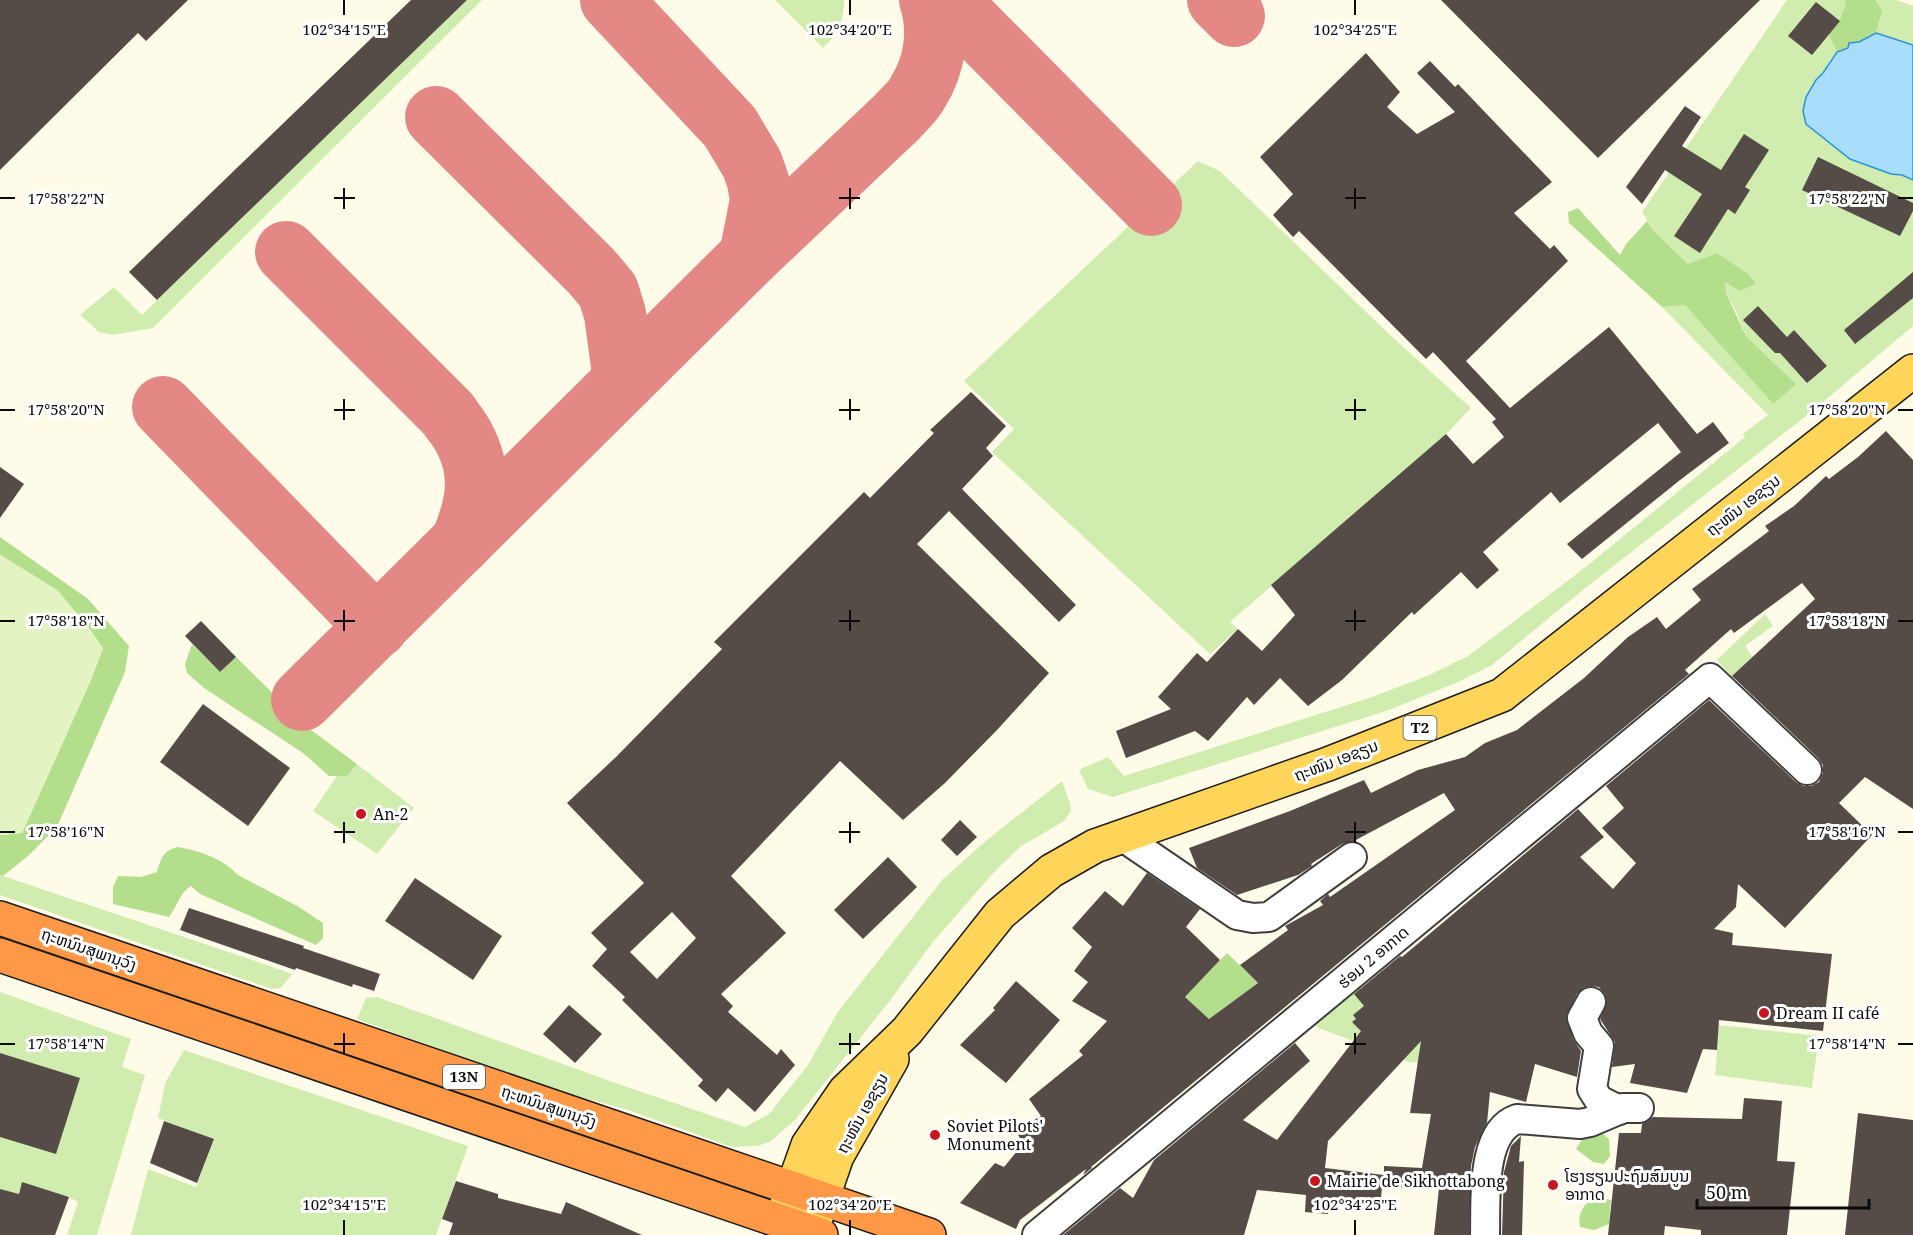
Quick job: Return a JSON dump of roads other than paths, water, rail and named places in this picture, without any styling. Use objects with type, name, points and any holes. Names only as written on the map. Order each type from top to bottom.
[{"type":"highway","name":"ຖະຫນົນສຸພານຸວົງ","points":[[0,918],[929,1235]]},
{"type":"highway","name":"ຖະຫນົນສຸພານຸວົງ","points":[[0,955],[803,1230]]},
{"type":"main road","name":"ຖະໜົນ ເອຊຽນ","points":[[803,1230],[808,1194],[837,1156],[907,1031],[1000,914],[1051,871],[1095,846],[1328,764],[1502,695],[1913,371]]},
{"type":"street","name":"ຮ່ອມ 2 ອາກາດ","points":[[1037,1235],[1710,678],[1807,770]]},
{"type":"street","points":[[1123,837],[1237,915],[1253,918],[1269,917],[1352,857]]},
{"type":"street","points":[[1485,1235],[1487,1176],[1493,1142],[1508,1122],[1517,1119],[1580,1124],[1629,1109],[1599,1100],[1592,1089],[1599,1046],[1588,1034],[1582,1018],[1592,1002]]},
{"type":"water","points":[[1876,33],[1913,45],[1913,180],[1850,159],[1806,124],[1803,111],[1806,97],[1837,52],[1848,48],[1849,43],[1859,42]]},
{"type":"place","name":"An-2","points":[[361,814]]},
{"type":"place","name":"Dream II café","points":[[1764,1013]]},
{"type":"place","name":"Soviet Pilots' Monument","points":[[935,1135]]},
{"type":"place","name":"Mairie de Sikhottabong","points":[[1315,1181]]},
{"type":"place","name":"ໂຮງຮຽນປະຖົມສົມບູນ ອາກາດ","points":[[1553,1185]]}]
